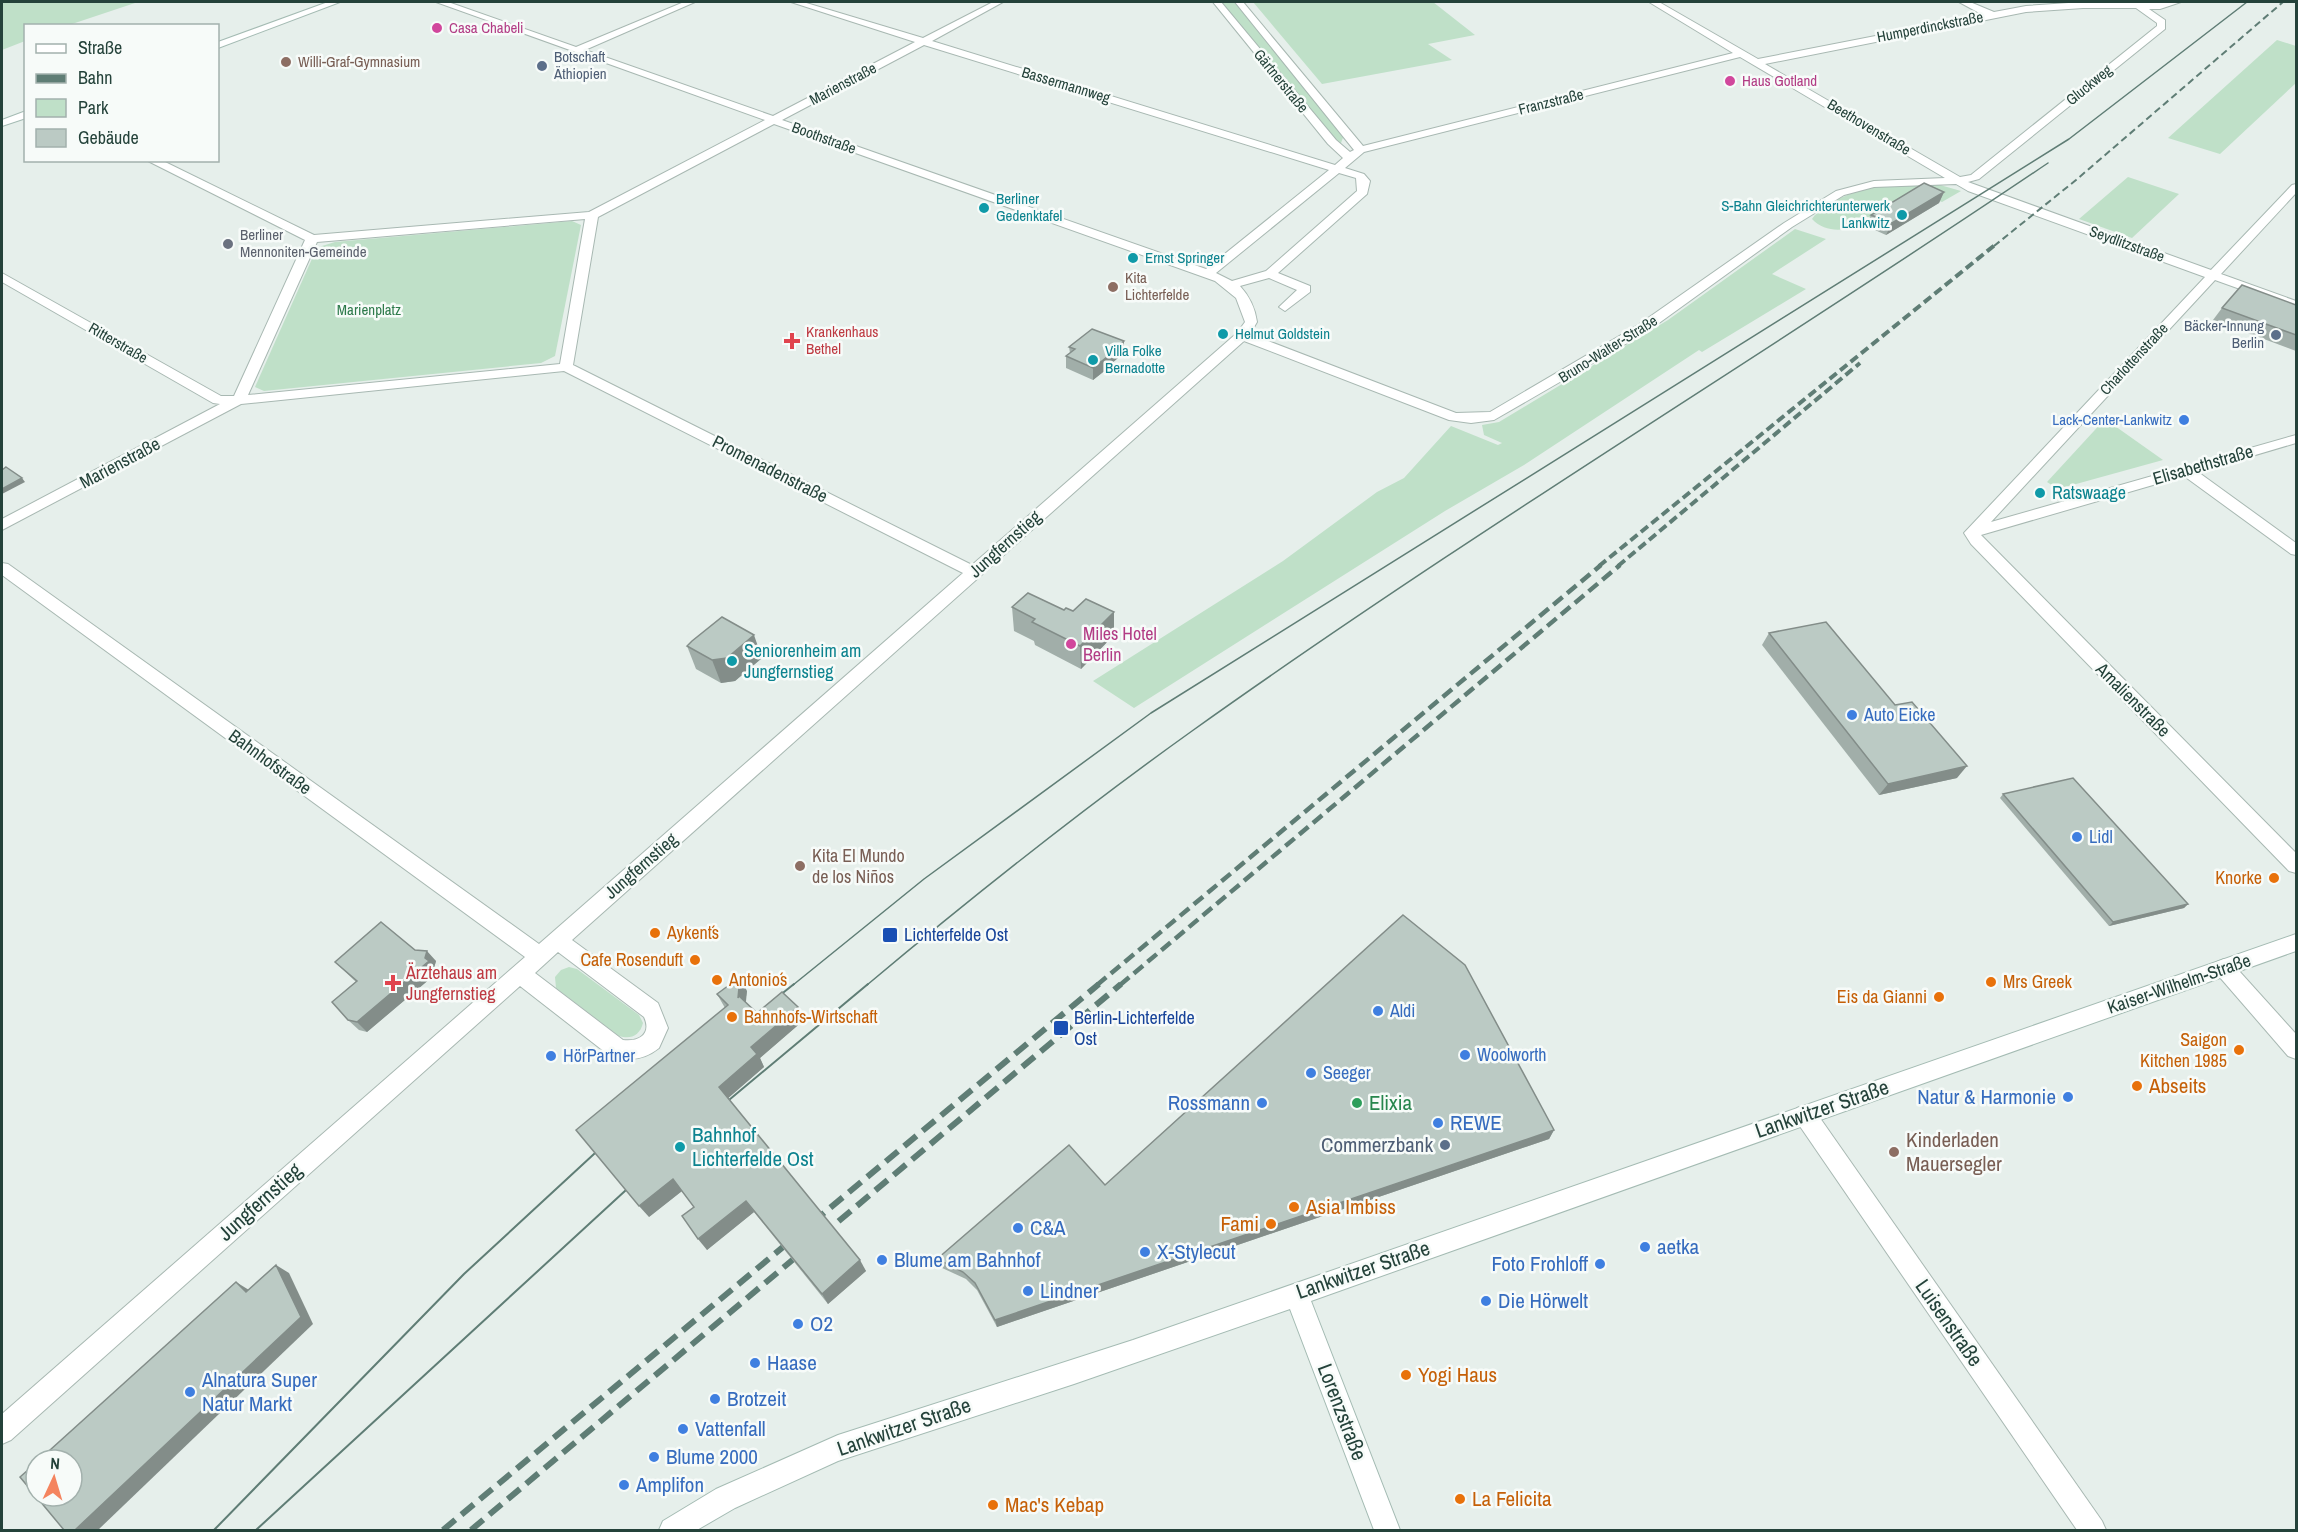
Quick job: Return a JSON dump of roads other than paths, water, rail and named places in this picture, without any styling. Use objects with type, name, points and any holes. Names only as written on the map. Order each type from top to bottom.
[{"type":"street","points":[[219,45],[335,2]]},
{"type":"street","name":"Boothstraße","points":[[441,2],[1207,274]]},
{"type":"street","points":[[577,50],[691,2]]},
{"type":"street","name":"Bassermannweg","points":[[795,2],[1360,176],[1364,181],[1363,192],[1270,274]]},
{"type":"street","name":"Marienstraße","points":[[592,215],[999,2]]},
{"type":"street","name":"Gärtnerstraße","points":[[1216,2],[1332,142],[1349,157]]},
{"type":"street","name":"Gärtnerstraße","points":[[1239,2],[1360,150]]},
{"type":"street","name":"Beethovenstraße","points":[[1653,2],[1959,182]]},
{"type":"street","points":[[1963,2],[1992,15]]},
{"type":"street","points":[[2139,6],[2177,2]]},
{"type":"street","name":"Humperdinckstraße","points":[[1758,62],[1992,15],[2054,6],[2139,6]]},
{"type":"street","name":"Gluckweg","points":[[1959,182],[1975,177],[2162,27],[2162,22],[2139,6]]},
{"type":"street","name":"Franzstraße","points":[[1360,150],[1743,53]]},
{"type":"street","points":[[2,123],[24,115]]},
{"type":"street","points":[[1242,336],[1251,322],[1250,310],[1245,300],[1230,285],[1207,274],[1360,150]]},
{"type":"street","points":[[155,162],[312,239],[592,215],[566,367],[238,400]]},
{"type":"street","name":"Seydlitzstraße","points":[[1959,182],[1972,189],[2296,305]]},
{"type":"street","name":"Bruno-Walter-Straße","points":[[1242,336],[1454,417],[1483,419],[1515,406],[1643,328],[1788,225],[1840,192],[1887,183],[1959,182]]},
{"type":"street","name":"Charlottenstraße","points":[[1972,533],[2296,187]]},
{"type":"street","points":[[238,400],[312,239]]},
{"type":"street","points":[[1230,285],[1270,274],[1306,289],[1285,307]]},
{"type":"street","name":"Ritterstraße","points":[[2,276],[218,400],[238,400]]},
{"type":"street","name":"Jungfernstieg","points":[[2,1431],[1242,336]]},
{"type":"street","name":"Promenadenstraße","points":[[566,367],[973,572]]},
{"type":"street","name":"Marienstraße","points":[[2,525],[238,400]]},
{"type":"street","name":"Elisabethstraße","points":[[1972,533],[2296,439]]},
{"type":"street","points":[[2185,470],[2296,550]]},
{"type":"street","name":"Amalienstraße","points":[[1972,533],[1976,540],[2296,865]]},
{"type":"street","name":"Bahnhofstraße","points":[[2,568],[539,956]]},
{"type":"street","points":[[519,973],[618,1049],[637,1051],[655,1038],[658,1028],[657,1018],[651,1010],[557,940]]},
{"type":"street","name":"Kaiser-Wilhelm-Straße","points":[[2062,1025],[2296,943]]},
{"type":"street","points":[[2224,968],[2296,1049]]},
{"type":"street","name":"Lankwitzer Straße","points":[[672,1530],[712,1506],[789,1467],[908,1424],[1123,1356],[1296,1293],[2062,1025]]},
{"type":"street","name":"Luisenstraße","points":[[1805,1115],[2093,1530]]},
{"type":"street","name":"Lorenzstraße","points":[[1296,1293],[1388,1530]]},
{"type":"tram line","points":[[793,985],[924,879],[1151,713],[2069,139],[2247,2]]},
{"type":"tram line","points":[[867,985],[1068,823],[1150,761],[1297,657],[1511,514],[2048,163]]},
{"type":"tram line","points":[[769,1004],[794,984]]},
{"type":"tram line","points":[[717,1110],[868,984]]},
{"type":"tram line","points":[[214,1530],[464,1274],[607,1142]]},
{"type":"tram line","points":[[256,1530],[638,1179]]},
{"type":"railway","points":[[1994,246],[2076,180],[2283,2]]},
{"type":"railway","points":[[1599,566],[1996,244]]},
{"type":"railway","points":[[1618,566],[1860,363]]},
{"type":"railway","points":[[1097,985],[1601,565]]},
{"type":"railway","points":[[1120,985],[1620,565]]},
{"type":"railway","points":[[443,1530],[1099,984]]},
{"type":"railway","points":[[471,1530],[1121,984]]},
{"type":"place","name":"Casa Chabeli","points":[[437,28]]},
{"type":"place","name":"Willi-Graf-Gymnasium","points":[[286,62]]},
{"type":"place","name":"Botschaft Äthiopien","points":[[542,66]]},
{"type":"place","name":"Haus Gotland","points":[[1730,81]]},
{"type":"place","name":"Berliner Gedenktafel","points":[[984,208]]},
{"type":"place","name":"S-Bahn Gleichrichterunterwerk Lankwitz","points":[[1902,215]]},
{"type":"place","name":"Berliner Mennoniten-Gemeinde","points":[[228,244]]},
{"type":"place","name":"Ernst Springer","points":[[1133,258]]},
{"type":"place","name":"Kita Lichterfelde","points":[[1113,287]]},
{"type":"place","name":"Helmut Goldstein","points":[[1223,334]]},
{"type":"place","name":"Bäcker-Innung Berlin","points":[[2276,335]]},
{"type":"place","name":"Krankenhaus Bethel","points":[[792,341]]},
{"type":"place","name":"Villa Folke Bernadotte","points":[[1093,360]]},
{"type":"place","name":"Lack-Center-Lankwitz","points":[[2184,420]]},
{"type":"place","name":"Ratswaage","points":[[2040,493]]},
{"type":"place","name":"Miles Hotel Berlin","points":[[1071,644]]},
{"type":"place","name":"Seniorenheim am Jungfernstieg","points":[[732,661]]},
{"type":"place","name":"Auto Eicke","points":[[1852,715]]},
{"type":"place","name":"Lidl","points":[[2077,837]]},
{"type":"place","name":"Kita El Mundo de los Niños","points":[[800,866]]},
{"type":"place","name":"Knorke","points":[[2274,878]]},
{"type":"place","name":"Aykent´s","points":[[655,933]]},
{"type":"place","name":"Lichterfelde Ost","points":[[890,935]]},
{"type":"place","name":"Cafe Rosenduft","points":[[695,960]]},
{"type":"place","name":"Antonio´s","points":[[717,980]]},
{"type":"place","name":"Mrs Greek","points":[[1991,982]]},
{"type":"place","name":"Ärztehaus am Jungfernstieg","points":[[393,983]]},
{"type":"place","name":"Eis da Gianni","points":[[1939,997]]},
{"type":"place","name":"Aldi","points":[[1378,1011]]},
{"type":"place","name":"Bahnhofs-Wirtschaft","points":[[732,1017]]},
{"type":"place","name":"Berlin-Lichterfelde Ost","points":[[1061,1028]]},
{"type":"place","name":"Saigon Kitchen 1985","points":[[2239,1050]]},
{"type":"place","name":"Woolworth","points":[[1465,1055]]},
{"type":"place","name":"HörPartner","points":[[551,1056]]},
{"type":"place","name":"Seeger","points":[[1311,1073]]},
{"type":"place","name":"Abseits","points":[[2137,1086]]},
{"type":"place","name":"Natur & Harmonie","points":[[2068,1097]]},
{"type":"place","name":"Rossmann","points":[[1262,1103]]},
{"type":"place","name":"Elixia","points":[[1357,1103]]},
{"type":"place","name":"REWE","points":[[1438,1123]]},
{"type":"place","name":"Commerzbank","points":[[1445,1145]]},
{"type":"place","name":"Bahnhof Lichterfelde Ost","points":[[680,1147]]},
{"type":"place","name":"Kinderladen Mauersegler","points":[[1894,1152]]},
{"type":"place","name":"Asia Imbiss","points":[[1294,1207]]},
{"type":"place","name":"Fami","points":[[1271,1224]]},
{"type":"place","name":"C&A","points":[[1018,1228]]},
{"type":"place","name":"aetka","points":[[1645,1247]]},
{"type":"place","name":"X-Stylecut","points":[[1145,1252]]},
{"type":"place","name":"Blume am Bahnhof","points":[[882,1260]]},
{"type":"place","name":"Foto Frohloff","points":[[1600,1264]]},
{"type":"place","name":"Lindner","points":[[1028,1291]]},
{"type":"place","name":"Die Hörwelt","points":[[1486,1301]]},
{"type":"place","name":"O2","points":[[798,1324]]},
{"type":"place","name":"Haase","points":[[755,1363]]},
{"type":"place","name":"Yogi Haus","points":[[1406,1375]]},
{"type":"place","name":"Alnatura Super Natur Markt","points":[[190,1392]]},
{"type":"place","name":"Brotzeit","points":[[715,1399]]},
{"type":"place","name":"Vattenfall","points":[[683,1429]]},
{"type":"place","name":"Blume 2000","points":[[654,1457]]},
{"type":"place","name":"Amplifon","points":[[624,1485]]},
{"type":"place","name":"La Felicita","points":[[1460,1499]]},
{"type":"place","name":"Mac's Kebap","points":[[993,1505]]},
{"type":"park label","name":"Marienplatz","points":[[369,310]]}]
